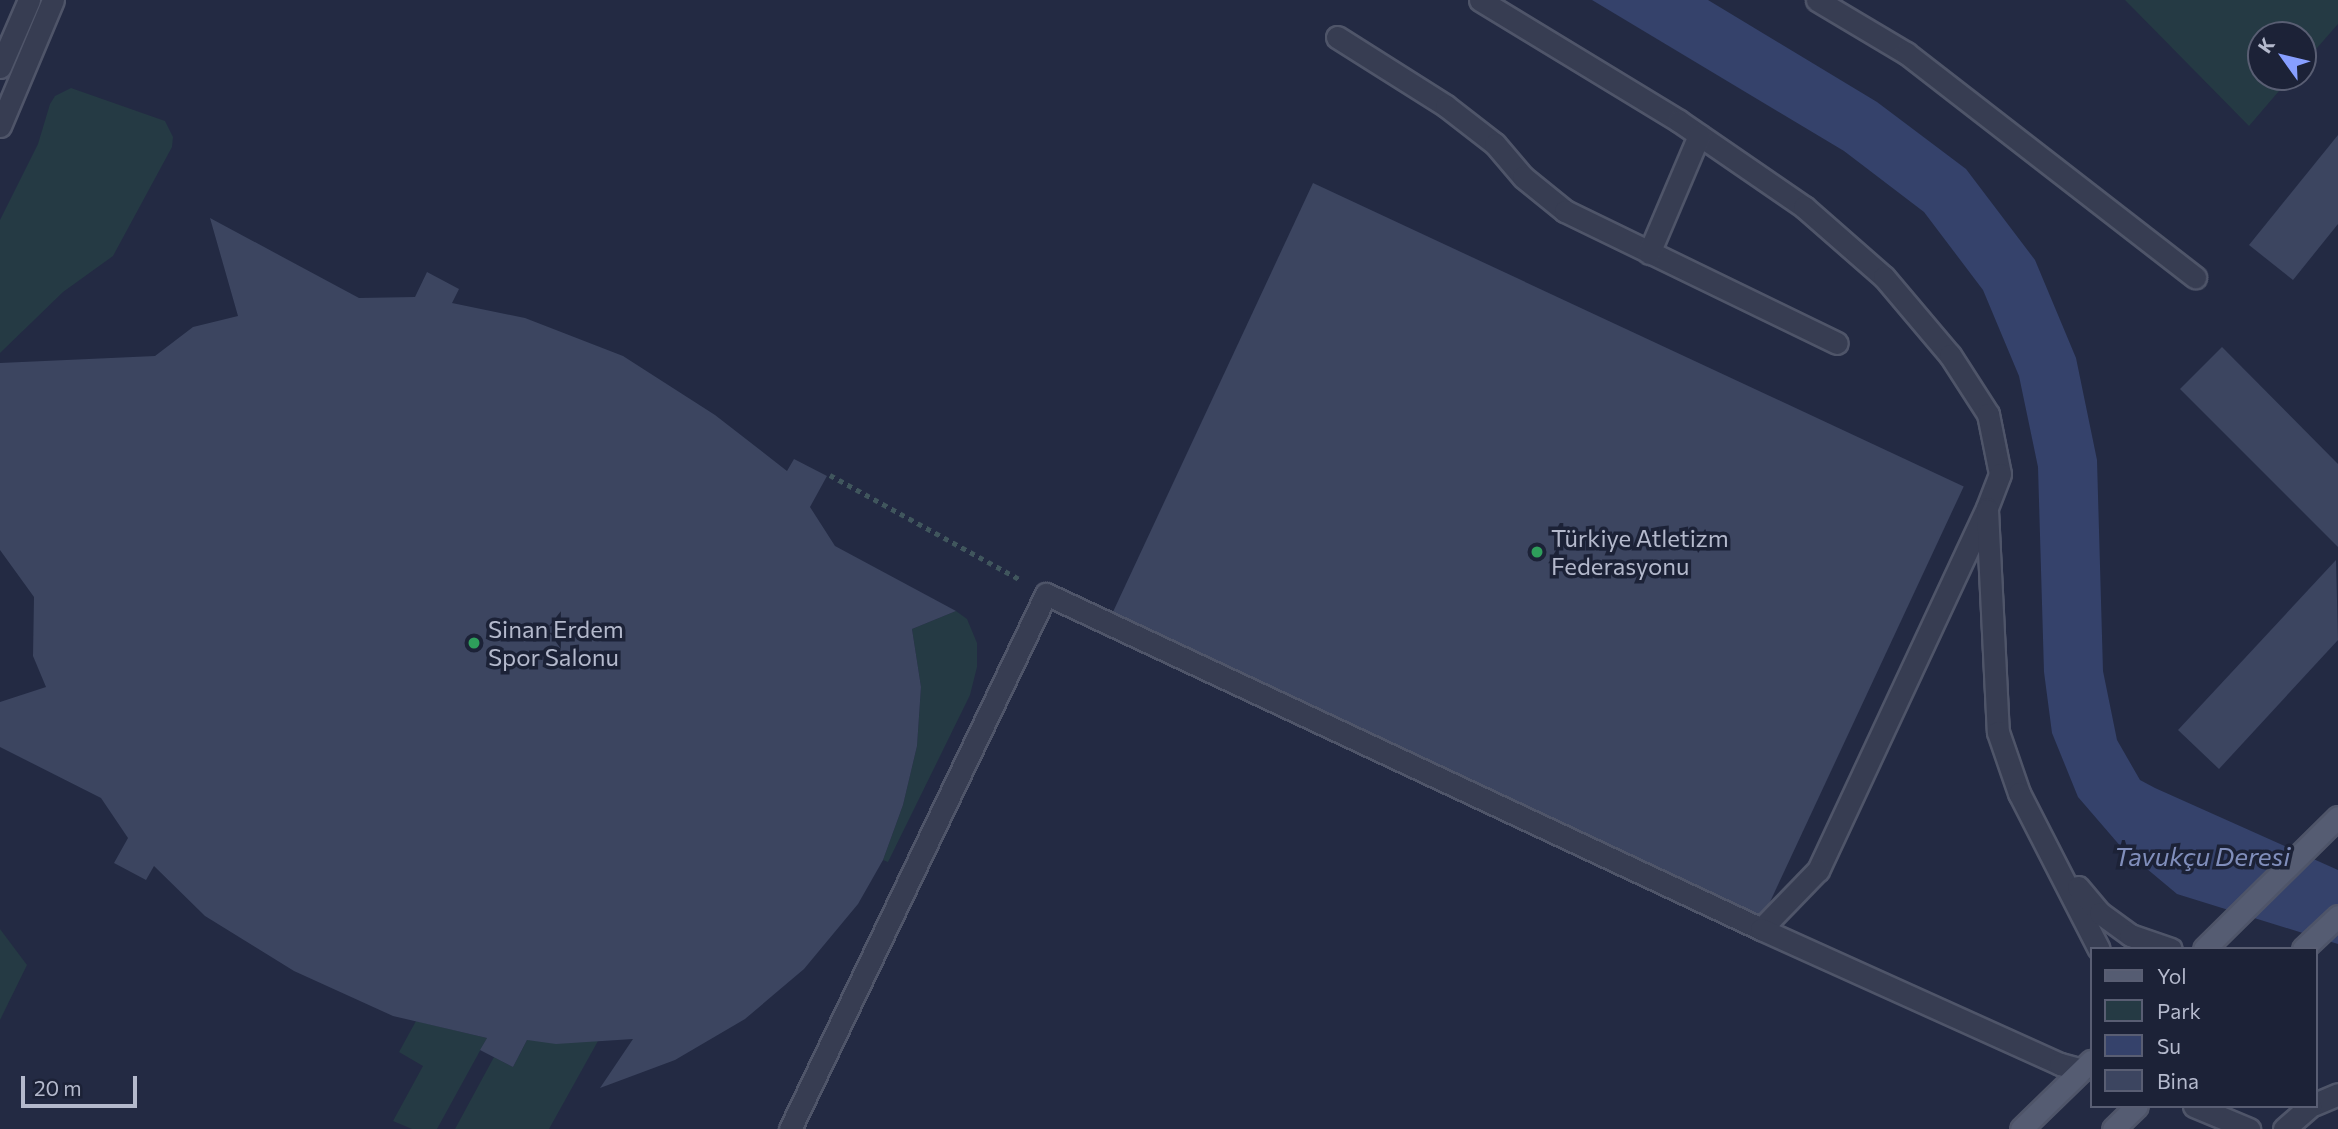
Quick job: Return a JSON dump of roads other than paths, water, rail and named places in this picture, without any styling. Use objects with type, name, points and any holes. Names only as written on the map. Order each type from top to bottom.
[{"type":"main road","points":[[2210,942],[2336,819]]},
{"type":"main road","points":[[2305,947],[2338,916]]},
{"type":"main road","points":[[2021,1129],[2087,1065]]},
{"type":"main road","points":[[2113,1129],[2135,1108]]},
{"type":"street","points":[[0,67],[29,0]]},
{"type":"street","points":[[0,126],[53,0]]},
{"type":"street","points":[[1480,0],[1699,135],[1804,207],[1884,277],[1950,355],[1988,414],[2000,474],[1987,508],[1818,870],[1761,929]]},
{"type":"street","points":[[1817,0],[1906,54],[2195,277]]},
{"type":"street","points":[[1337,37],[1446,106],[1495,144],[1523,177],[1565,211],[1837,342]]},
{"type":"street","points":[[1649,253],[1699,135]]},
{"type":"street","points":[[1987,508],[1998,732],[2019,793],[2098,947]]},
{"type":"street","points":[[790,1129],[1046,594],[1761,929],[2060,1064],[2087,1065]]},
{"type":"street","points":[[2059,868],[2110,921],[2130,935],[2165,947]]},
{"type":"street","points":[[2317,1102],[2338,1094]]},
{"type":"street","points":[[2199,1108],[2249,1129]]},
{"type":"street","points":[[2284,1129],[2304,1108]]},
{"type":"water","name":"Tavukçu Deresi","points":[[1592,0],[1708,0],[1877,102],[1966,169],[2035,260],[2076,358],[2097,460],[2103,671],[2117,740],[2140,780],[2338,870],[2338,944],[2177,894],[2122,848],[2078,797],[2052,733],[2044,672],[2038,467],[2019,376],[1983,290],[1924,212],[1844,151]]},
{"type":"place","name":"Türkiye Atletizm Federasyonu","points":[[1537,552]]},
{"type":"place","name":"Sinan Erdem Spor Salonu","points":[[474,643]]}]
